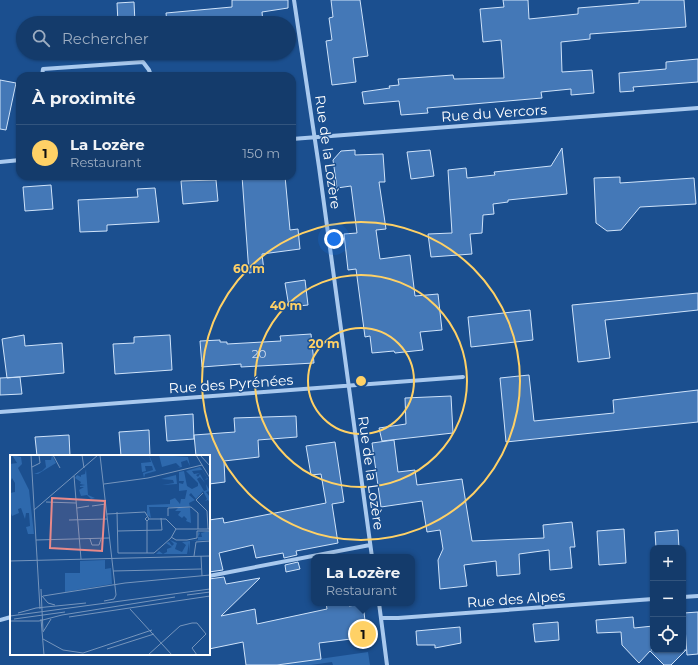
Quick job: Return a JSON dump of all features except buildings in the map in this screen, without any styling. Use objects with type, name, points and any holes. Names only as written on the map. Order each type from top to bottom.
[{"type":"street","name":"Rue de la Lozère","points":[[294,0],[315,138],[372,554]]},
{"type":"street","points":[[43,72],[43,69],[143,62],[150,72]]},
{"type":"street","name":"Rue du Vercors","points":[[296,140],[698,108]]},
{"type":"street","points":[[0,162],[16,160]]},
{"type":"street","name":"Rue des Pyrénées","points":[[0,412],[349,387],[463,377]]},
{"type":"street","name":"Rue de la Lozère","points":[[323,554],[370,545]]},
{"type":"street","name":"Rue de la Lozère","points":[[210,576],[311,556]]},
{"type":"street","points":[[686,597],[698,596]]},
{"type":"street","name":"Rue des Alpes","points":[[381,618],[650,599]]},
{"type":"street","points":[[379,606],[387,665]]},
{"type":"street","points":[[0,620],[10,617]]},
{"type":"shaded area","points":[[368,652],[370,665],[333,665],[332,662],[311,665],[277,665]]},
{"type":"place","name":"La Lozère","points":[[363,634]]}]
